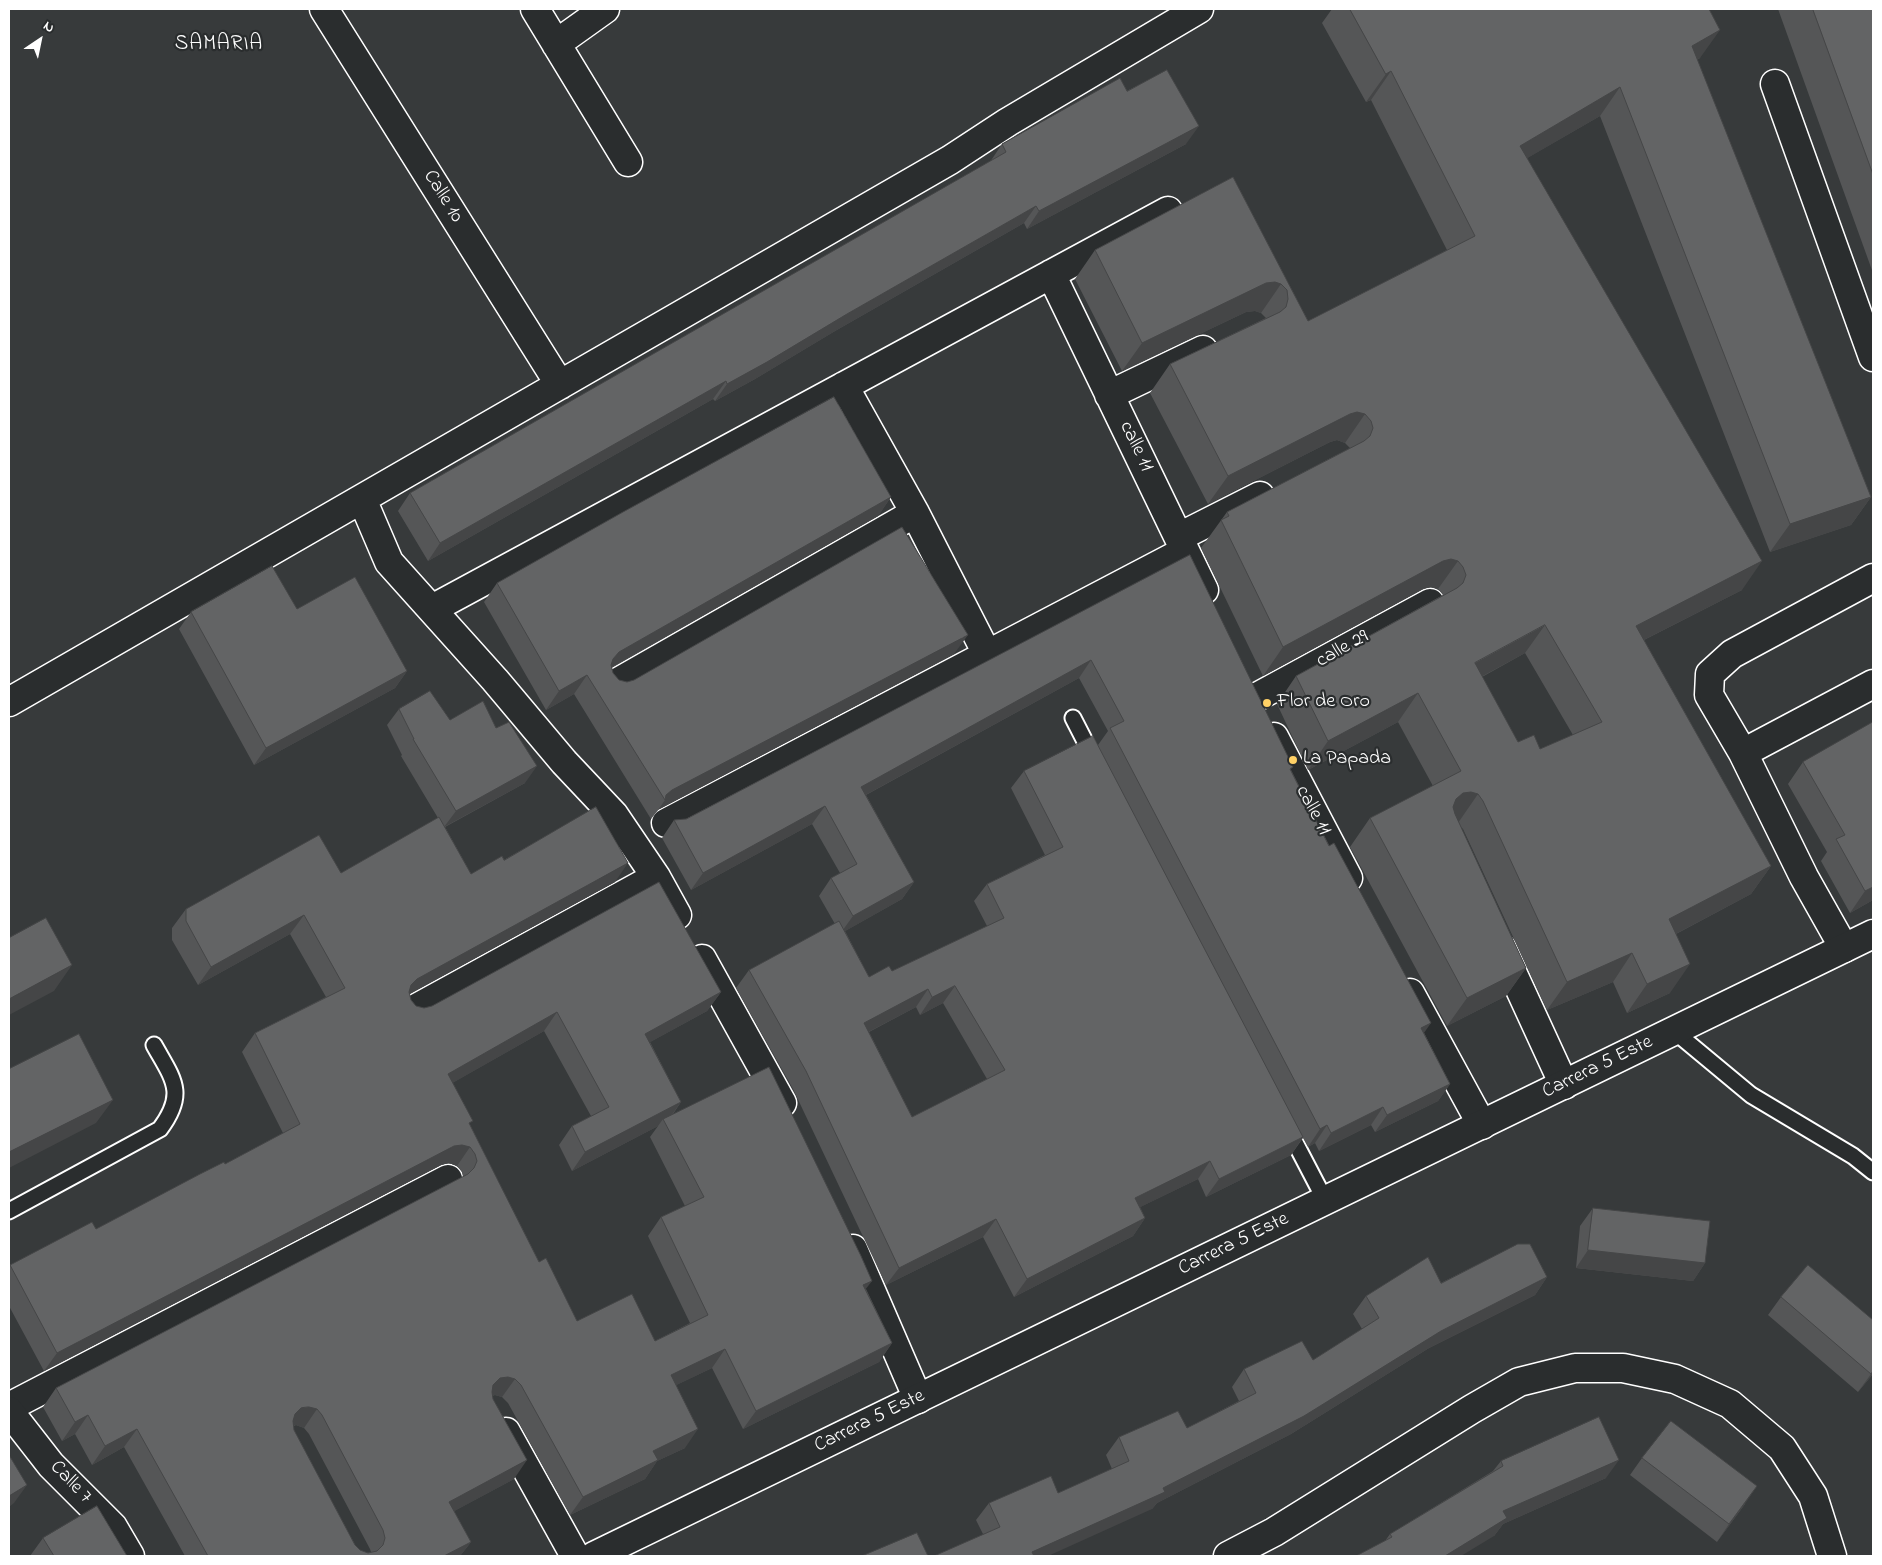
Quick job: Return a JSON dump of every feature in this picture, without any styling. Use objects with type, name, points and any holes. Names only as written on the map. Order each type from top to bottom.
[{"type":"street","name":"Calle 10","points":[[324,9],[560,384]]},
{"type":"street","points":[[535,9],[628,162]]},
{"type":"street","points":[[556,44],[605,9]]},
{"type":"street","points":[[9,702],[950,160],[1008,122],[1199,9]]},
{"type":"street","points":[[1775,84],[1873,357]]},
{"type":"street","points":[[432,609],[1168,210]]},
{"type":"street","name":"calle 11","points":[[1051,274],[1214,611]]},
{"type":"street","points":[[1109,395],[1226,339]]},
{"type":"street","points":[[844,386],[915,513],[987,654]]},
{"type":"street","points":[[666,823],[987,654],[1182,544],[1284,483]]},
{"type":"street","points":[[362,499],[389,562],[564,762],[614,815],[656,878],[779,1096],[791,1122]]},
{"type":"street","points":[[613,686],[915,513]]},
{"type":"street","points":[[1844,948],[1804,877],[1743,753],[1709,695],[1710,674],[1732,654],[1873,578]]},
{"type":"street","name":"calle 29","points":[[1255,698],[1430,603]]},
{"type":"street","name":"calle 11","points":[[1243,672],[1293,774],[1362,903]]},
{"type":"street","points":[[1743,753],[1873,684]]},
{"type":"street","points":[[411,1011],[656,878]]},
{"type":"street","points":[[1490,925],[1564,1085]]},
{"type":"street","name":"Carrera 5 Este","points":[[594,1556],[1873,934]]},
{"type":"street","points":[[1398,971],[1482,1125]]},
{"type":"street","points":[[9,1409],[448,1179]]},
{"type":"street","points":[[841,1225],[862,1268],[918,1399]]},
{"type":"street","points":[[1228,1556],[1274,1532],[1472,1409],[1519,1382],[1575,1368],[1623,1368],[1675,1379],[1730,1404],[1782,1448],[1813,1496],[1832,1556]]},
{"type":"street","name":"Calle 7","points":[[9,1409],[51,1465],[113,1527],[130,1556]]},
{"type":"street","points":[[494,1411],[575,1556]]},
{"type":"lane","points":[[1073,718],[1101,771]]},
{"type":"lane","points":[[1674,1031],[1751,1095],[1853,1156],[1873,1172]]},
{"type":"lane","points":[[9,1211],[160,1129],[169,1117],[175,1101],[175,1082],[154,1045]]},
{"type":"lane","points":[[1280,1113],[1326,1200]]},
{"type":"building","points":[[1350,9],[1709,9],[1720,30],[1692,46],[1871,497],[1790,524],[1620,87],[1520,146],[1762,561],[1636,626],[1771,866],[1669,919],[1690,964],[1647,984],[1632,953],[1567,982],[1483,801],[1478,794],[1471,792],[1463,793],[1456,799],[1453,807],[1455,814],[1526,968],[1467,998],[1370,818],[1461,771],[1418,693],[1328,741],[1296,676],[1457,588],[1463,583],[1466,575],[1463,567],[1458,561],[1451,559],[1443,561],[1283,647],[1221,520],[1229,516],[1227,512],[1364,441],[1370,436],[1373,428],[1371,421],[1365,414],[1357,412],[1350,414],[1228,476],[1170,364],[1280,312],[1286,307],[1288,299],[1287,290],[1281,284],[1275,282],[1266,283],[1142,343],[1095,250],[1233,177],[1308,321],[1475,236],[1391,71],[1386,74]],"holes":[[[1545,625],[1602,722],[1540,749],[1534,735],[1518,742],[1475,663]]]},
{"type":"building","points":[[1813,9],[1873,9],[1873,174]]},
{"type":"building","points":[[1167,70],[1199,126],[1039,211],[1036,206],[767,362],[727,384],[726,381],[440,543],[410,493],[1006,152],[1002,144],[1120,78],[1127,91]]},
{"type":"building","points":[[834,397],[891,497],[619,652],[611,665],[613,673],[619,680],[627,682],[634,680],[902,527],[968,635],[672,790],[666,795],[665,800],[587,675],[559,691],[497,583]]},
{"type":"building","points":[[1190,555],[1293,767],[1290,769],[1329,846],[1334,843],[1431,1023],[1421,1028],[1450,1084],[1387,1115],[1383,1107],[1331,1133],[1327,1125],[1320,1129],[1110,728],[1124,721],[1091,660],[861,787],[914,882],[853,916],[831,878],[857,864],[825,806],[703,873],[674,820],[686,819]]},
{"type":"building","points":[[272,566],[297,609],[355,577],[407,671],[266,748],[191,612]]},
{"type":"building","points":[[430,691],[450,720],[483,701],[496,728],[509,722],[537,766],[456,811],[413,739],[399,709]]},
{"type":"building","points":[[1873,722],[1873,887],[1865,891],[1836,839],[1845,835],[1803,762]]},
{"type":"building","points":[[1093,736],[1303,1137],[1219,1179],[1210,1161],[1135,1198],[1145,1218],[1027,1279],[996,1219],[899,1268],[806,1071],[749,970],[839,921],[869,977],[889,966],[892,971],[1004,918],[987,884],[1063,847],[1024,771]],"holes":[[[955,986],[1005,1070],[912,1117],[864,1023],[928,989],[932,997]]]},
{"type":"building","points":[[596,807],[628,863],[417,979],[411,985],[409,992],[411,1000],[416,1006],[424,1008],[432,1006],[659,882],[721,992],[645,1034],[681,1102],[585,1152],[572,1126],[609,1107],[557,1012],[448,1074],[473,1121],[469,1123],[539,1262],[546,1258],[577,1321],[632,1294],[655,1341],[708,1315],[661,1217],[704,1197],[663,1119],[769,1067],[861,1256],[872,1281],[863,1285],[892,1343],[756,1411],[725,1349],[671,1375],[698,1429],[653,1451],[658,1460],[583,1497],[521,1385],[515,1379],[508,1377],[500,1378],[493,1385],[493,1399],[527,1460],[449,1502],[471,1542],[444,1556],[208,1556],[137,1429],[105,1446],[88,1415],[75,1422],[56,1388],[468,1174],[474,1168],[477,1161],[475,1154],[470,1147],[454,1146],[57,1353],[10,1265],[92,1222],[96,1229],[300,1124],[255,1033],[345,988],[304,915],[211,967],[186,921],[186,909],[319,835],[341,873],[439,817],[471,874],[502,856],[504,860]],"holes":[[[301,1408],[317,1409],[322,1415],[383,1530],[385,1538],[383,1545],[377,1551],[368,1553],[360,1550],[355,1545],[294,1430],[293,1421],[295,1414]]]},
{"type":"building","points":[[46,918],[72,965],[9,999],[9,938]]},
{"type":"building","points":[[79,1034],[113,1100],[9,1152],[9,1069]]},
{"type":"building","points":[[1593,1208],[1710,1221],[1705,1263],[1588,1250]]},
{"type":"building","points":[[1518,1244],[1530,1244],[1547,1277],[1441,1331],[1304,1416],[1163,1488],[1165,1492],[1032,1552],[1034,1556],[934,1556],[1000,1527],[989,1503],[1051,1476],[1058,1493],[1129,1461],[1119,1437],[1178,1411],[1187,1428],[1256,1393],[1244,1369],[1302,1341],[1313,1360],[1379,1318],[1366,1296],[1428,1257],[1441,1283]]},
{"type":"building","points":[[1808,1265],[1873,1320],[1873,1371],[1871,1374],[1781,1297]]},
{"type":"building","points":[[1599,1417],[1619,1460],[1503,1511],[1507,1518],[1445,1556],[1356,1556],[1392,1537],[1390,1534],[1503,1466],[1501,1461]]},
{"type":"building","points":[[1671,1421],[1757,1486],[1729,1524],[1642,1458]]},
{"type":"building","points":[[9,1455],[27,1485],[9,1496]]},
{"type":"building","points":[[97,1506],[127,1556],[54,1556],[43,1538]]},
{"type":"building","points":[[917,1533],[928,1556],[862,1556]]},
{"type":"place","name":"Flor de Oro","points":[[1267,703]]},
{"type":"place","name":"La Papada","points":[[1293,760]]},
{"type":"district","name":"SAMARIA","points":[[219,46]]}]
